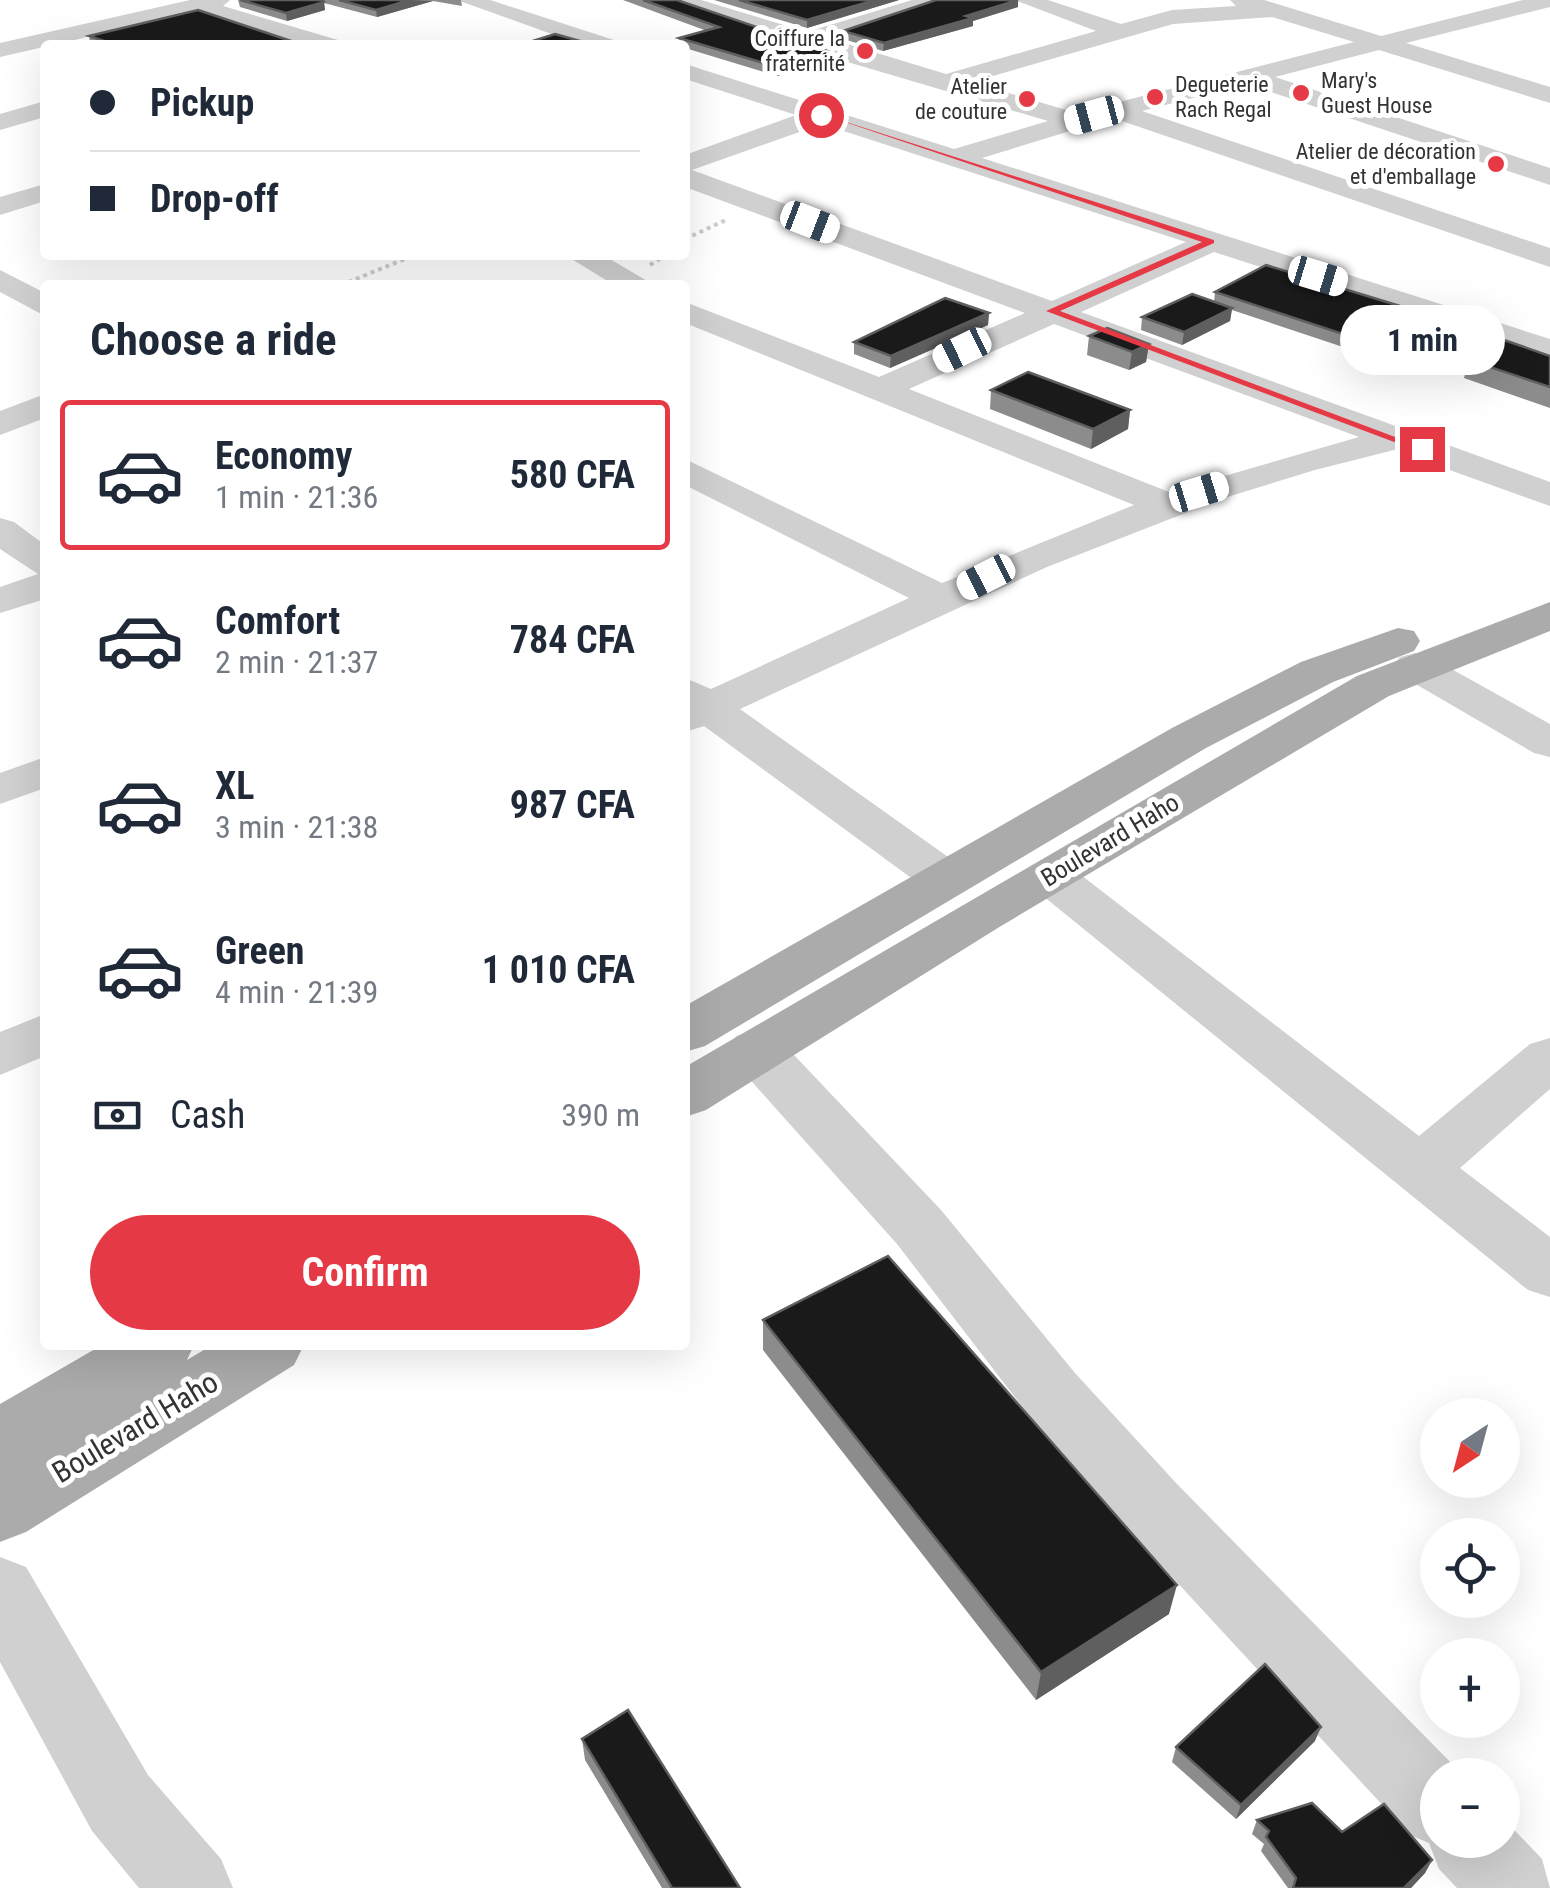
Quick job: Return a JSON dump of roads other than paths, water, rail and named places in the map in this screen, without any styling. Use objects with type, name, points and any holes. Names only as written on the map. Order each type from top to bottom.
[{"type":"main road","name":"Boulevard Haho","points":[[690,1029],[1189,738],[1317,672],[1550,582]]},
{"type":"main road","name":"Boulevard Haho","points":[[690,1092],[1373,686],[1550,615]]},
{"type":"main road","points":[[0,1442],[152,1350]]},
{"type":"main road","name":"Boulevard Haho","points":[[0,1509],[262,1350]]},
{"type":"street","points":[[468,0],[591,40]]},
{"type":"street","points":[[678,0],[1075,120]]},
{"type":"street","points":[[873,0],[907,9]]},
{"type":"street","points":[[690,71],[935,0]]},
{"type":"street","points":[[1026,0],[1121,32]]},
{"type":"street","points":[[1239,0],[1550,94]]},
{"type":"street","points":[[1472,0],[1511,11]]},
{"type":"street","points":[[953,158],[1075,120],[1386,45],[1550,0]]},
{"type":"street","points":[[65,40],[208,2],[316,40]]},
{"type":"street","points":[[947,81],[1190,14],[1271,10]]},
{"type":"street","points":[[560,40],[576,35]]},
{"type":"street","points":[[0,50],[40,44]]},
{"type":"street","points":[[690,73],[1550,350]]},
{"type":"street","points":[[1251,77],[1550,177]]},
{"type":"street","points":[[1520,86],[1550,78]]},
{"type":"street","points":[[0,122],[40,110]]},
{"type":"street","points":[[1114,110],[1550,258]]},
{"type":"street","points":[[690,162],[821,115]]},
{"type":"street","points":[[690,178],[1550,495]]},
{"type":"street","points":[[0,206],[40,194]]},
{"type":"street","points":[[877,391],[1211,242]]},
{"type":"street","points":[[590,260],[628,280]]},
{"type":"street","points":[[690,314],[1165,504]]},
{"type":"street","points":[[0,424],[40,407]]},
{"type":"street","points":[[693,705],[1165,504],[1264,472],[1396,440]]},
{"type":"street","points":[[690,473],[942,599]]},
{"type":"street","points":[[0,530],[40,560]]},
{"type":"street","points":[[0,601],[40,587]]},
{"type":"street","points":[[1416,666],[1550,743]]},
{"type":"street","points":[[693,705],[947,880]]},
{"type":"street","points":[[0,790],[40,773]]},
{"type":"street","points":[[1050,876],[1117,924],[1418,1171],[1550,1272]]},
{"type":"street","points":[[0,1055],[40,1035]]},
{"type":"street","points":[[756,1050],[920,1226],[1051,1393],[1139,1492],[1420,1788]]},
{"type":"street","points":[[1418,1171],[1550,1058]]},
{"type":"street","points":[[0,1590],[120,1803],[192,1888]]},
{"type":"street","points":[[1485,1858],[1513,1888]]},
{"type":"place","name":"Coiffure la fraternité","points":[[865,51]]},
{"type":"place","name":"Mary's Guest House","points":[[1301,93]]},
{"type":"place","name":"Degueterie Rach Regal","points":[[1155,97]]},
{"type":"place","name":"Atelier de couture","points":[[1027,99]]},
{"type":"place","name":"Atelier de décoration et d'emballage","points":[[1496,164]]}]
